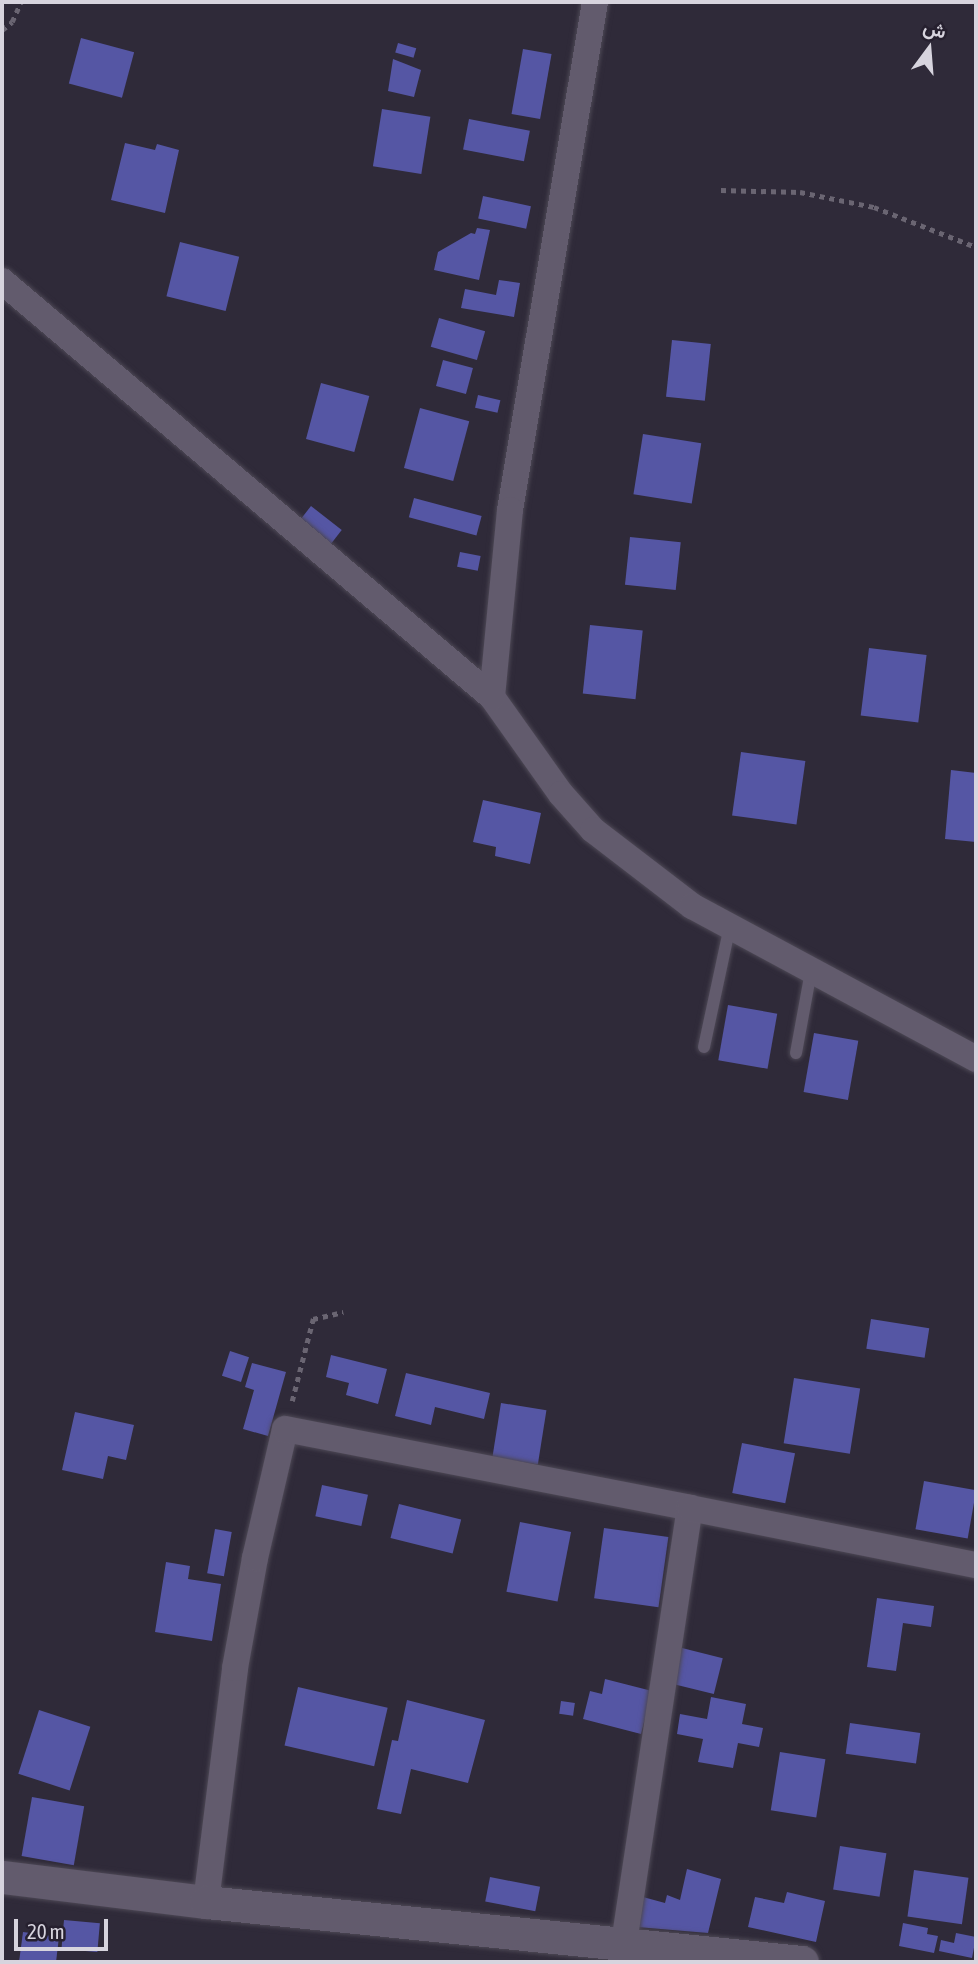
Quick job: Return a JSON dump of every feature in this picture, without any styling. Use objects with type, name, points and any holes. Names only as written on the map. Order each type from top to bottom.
[{"type":"street","points":[[492,697],[510,510],[596,2]]},
{"type":"street","points":[[2,281],[492,697],[561,794],[593,830],[692,906],[976,1059]]},
{"type":"street","points":[[206,1902],[235,1668],[255,1558],[285,1429],[976,1565]]},
{"type":"street","points":[[624,1943],[690,1508]]},
{"type":"street","points":[[2,1877],[206,1902],[785,1961]]},
{"type":"lane","points":[[704,1047],[730,926]]},
{"type":"lane","points":[[796,1053],[811,971]]},
{"type":"path","points":[[2,30],[12,22],[21,2]]},
{"type":"path","points":[[721,190],[800,192],[874,207],[976,247]]},
{"type":"path","points":[[285,1429],[313,1319],[343,1312]]},
{"type":"building","points":[[81,38],[134,52],[122,98],[69,83]]},
{"type":"building","points":[[398,43],[416,48],[414,58],[395,53]]},
{"type":"building","points":[[523,49],[552,54],[540,119],[512,114]]},
{"type":"building","points":[[393,59],[421,70],[414,97],[388,91]]},
{"type":"building","points":[[382,109],[430,117],[421,174],[373,166]]},
{"type":"building","points":[[469,119],[530,131],[524,161],[463,149]]},
{"type":"building","points":[[125,143],[155,150],[157,144],[179,150],[165,213],[111,200]]},
{"type":"building","points":[[483,196],[531,206],[526,229],[478,218]]},
{"type":"building","points":[[477,228],[490,230],[479,280],[434,270],[438,252],[471,233],[475,234]]},
{"type":"building","points":[[180,242],[239,257],[226,311],[166,296]]},
{"type":"building","points":[[499,280],[520,283],[514,317],[461,308],[465,289],[496,295]]},
{"type":"building","points":[[439,318],[485,331],[477,360],[431,347]]},
{"type":"building","points":[[672,340],[711,344],[705,401],[666,397]]},
{"type":"building","points":[[443,360],[473,368],[466,394],[436,386]]},
{"type":"building","points":[[321,383],[369,396],[354,452],[306,439]]},
{"type":"building","points":[[478,395],[500,400],[497,413],[475,408]]},
{"type":"building","points":[[420,408],[469,421],[453,481],[404,468]]},
{"type":"building","points":[[643,434],[701,443],[692,503],[633,494]]},
{"type":"building","points":[[414,498],[482,516],[476,535],[409,517]]},
{"type":"building","points":[[311,506],[342,530],[327,549],[296,525]]},
{"type":"building","points":[[630,537],[681,542],[676,590],[625,585]]},
{"type":"building","points":[[460,552],[481,556],[478,571],[457,567]]},
{"type":"building","points":[[590,625],[643,631],[635,699],[583,694]]},
{"type":"building","points":[[869,648],[927,655],[918,723],[861,715]]},
{"type":"building","points":[[741,752],[805,761],[796,824],[732,815]]},
{"type":"building","points":[[951,770],[976,773],[976,842],[945,839]]},
{"type":"building","points":[[483,800],[541,813],[530,864],[495,856],[496,847],[473,842]]},
{"type":"building","points":[[728,1005],[777,1014],[768,1069],[718,1060]]},
{"type":"building","points":[[814,1033],[858,1041],[848,1100],[804,1092]]},
{"type":"building","points":[[871,1319],[929,1328],[925,1358],[866,1349]]},
{"type":"building","points":[[230,1351],[249,1357],[241,1382],[222,1376]]},
{"type":"building","points":[[331,1355],[387,1369],[378,1404],[346,1395],[349,1383],[326,1377]]},
{"type":"building","points":[[252,1363],[286,1372],[268,1436],[243,1429],[254,1390],[245,1387]]},
{"type":"building","points":[[406,1373],[490,1393],[484,1419],[435,1407],[431,1425],[395,1416]]},
{"type":"building","points":[[794,1378],[860,1388],[850,1454],[784,1443]]},
{"type":"building","points":[[501,1403],[546,1410],[538,1465],[492,1457]]},
{"type":"building","points":[[75,1412],[134,1425],[126,1460],[108,1456],[103,1479],[62,1470]]},
{"type":"building","points":[[742,1443],[795,1453],[785,1503],[732,1493]]},
{"type":"building","points":[[924,1481],[976,1490],[968,1538],[915,1529]]},
{"type":"building","points":[[322,1485],[368,1495],[361,1526],[315,1516]]},
{"type":"building","points":[[399,1504],[461,1519],[453,1553],[391,1538]]},
{"type":"building","points":[[520,1522],[571,1532],[557,1602],[506,1592]]},
{"type":"building","points":[[604,1528],[668,1537],[658,1607],[594,1598]]},
{"type":"building","points":[[215,1529],[232,1532],[224,1576],[207,1573]]},
{"type":"building","points":[[166,1562],[190,1566],[188,1579],[221,1584],[212,1641],[155,1632]]},
{"type":"building","points":[[877,1598],[934,1606],[931,1627],[903,1623],[896,1671],[867,1667]]},
{"type":"building","points":[[682,1648],[723,1658],[714,1694],[673,1684]]},
{"type":"building","points":[[605,1679],[652,1691],[641,1734],[583,1719],[590,1691],[602,1694]]},
{"type":"building","points":[[298,1687],[388,1708],[374,1766],[285,1745]]},
{"type":"building","points":[[711,1697],[746,1704],[742,1724],[763,1728],[759,1747],[738,1743],[733,1768],[698,1762],[703,1739],[677,1734],[680,1714],[707,1719]]},
{"type":"building","points":[[407,1700],[485,1720],[468,1783],[411,1769],[401,1814],[377,1809],[392,1740],[398,1741]]},
{"type":"building","points":[[561,1701],[575,1703],[573,1716],[559,1714]]},
{"type":"building","points":[[39,1710],[90,1727],[70,1790],[18,1774]]},
{"type":"building","points":[[850,1723],[920,1733],[916,1764],[846,1754]]},
{"type":"building","points":[[780,1752],[825,1759],[816,1817],[771,1810]]},
{"type":"building","points":[[32,1797],[84,1806],[74,1865],[22,1856]]},
{"type":"building","points":[[840,1846],[886,1853],[880,1897],[833,1889]]},
{"type":"building","points":[[687,1869],[721,1879],[708,1933],[637,1927],[643,1897],[665,1903],[667,1895],[680,1900]]},
{"type":"building","points":[[914,1870],[968,1878],[962,1924],[907,1917]]},
{"type":"building","points":[[490,1877],[540,1887],[535,1911],[485,1902]]},
{"type":"building","points":[[787,1892],[825,1901],[816,1942],[748,1927],[755,1897],[784,1903]]},
{"type":"building","points":[[64,1920],[100,1923],[97,1952],[61,1949]]},
{"type":"building","points":[[903,1923],[928,1928],[927,1934],[938,1936],[934,1953],[899,1946]]},
{"type":"building","points":[[23,1932],[59,1937],[56,1962],[19,1962]]},
{"type":"building","points":[[956,1933],[976,1937],[972,1958],[939,1951],[941,1940],[954,1943]]}]
